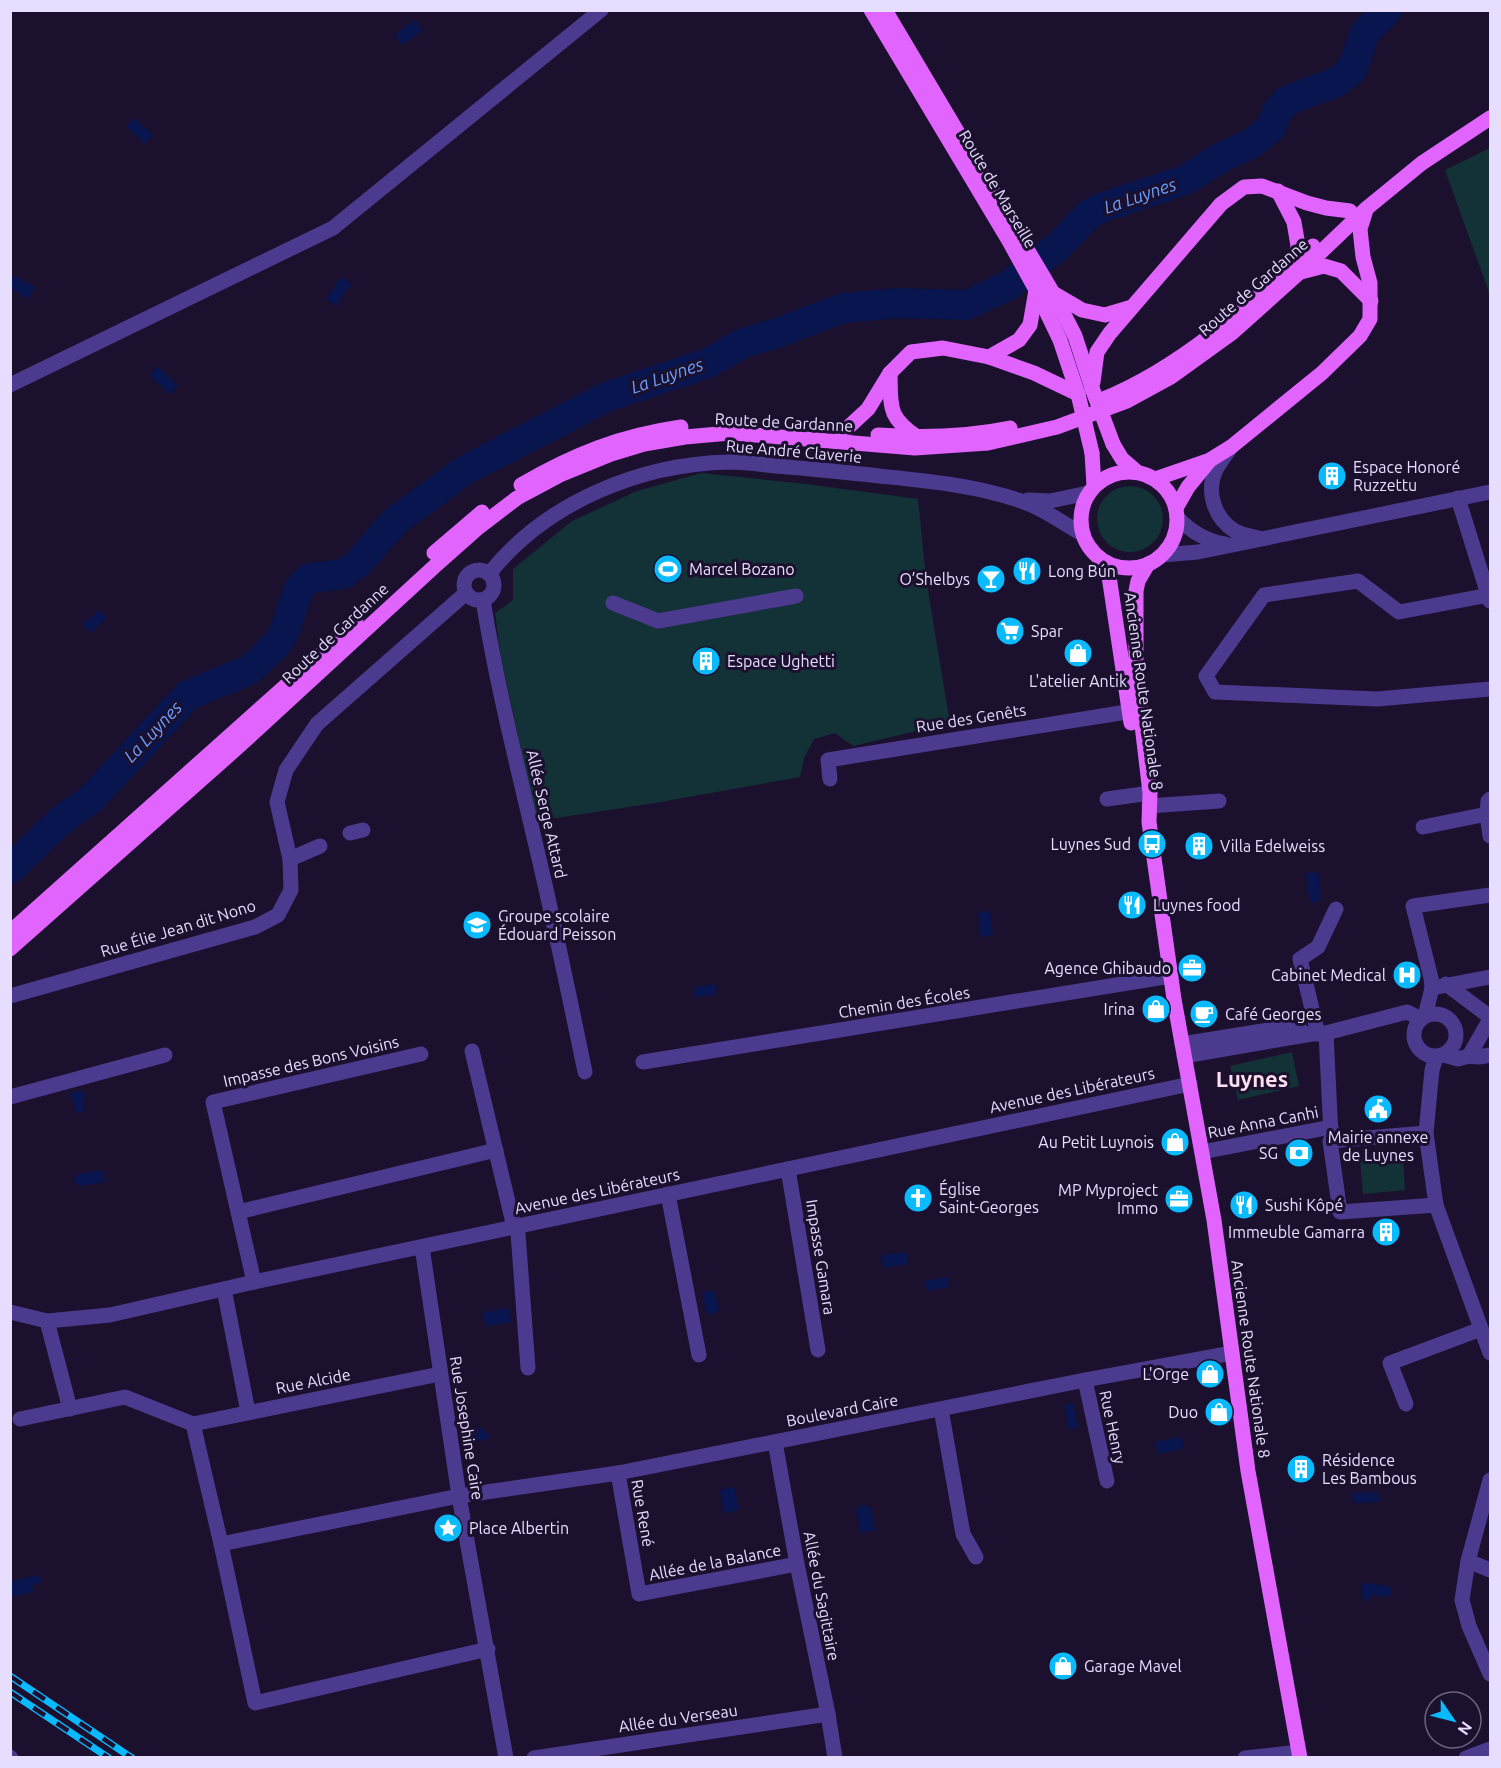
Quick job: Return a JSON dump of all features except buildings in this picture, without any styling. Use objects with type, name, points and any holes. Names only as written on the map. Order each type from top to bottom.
[{"type":"main road","name":"Route de Marseille","points":[[871,10],[1075,336],[1085,391]]},
{"type":"main road","name":"Route de Marseille","points":[[885,10],[1014,239]]},
{"type":"main road","name":"Route de Gardanne","points":[[10,949],[238,747],[479,526],[517,498],[562,474],[611,454],[644,444],[685,437],[730,433],[915,448],[988,443],[1057,428],[1127,401],[1171,377],[1232,333],[1350,211],[1406,164],[1471,119],[1491,109]]},
{"type":"main road","name":"Route de Gardanne","points":[[10,932],[465,525],[507,493],[547,470],[611,442],[653,431],[691,426],[732,424],[917,438],[987,433],[1053,419],[1123,391],[1165,368],[1225,325],[1297,268],[1422,163],[1491,118]]},
{"type":"main road","points":[[1091,489],[1092,453],[1085,391],[1096,352],[1221,204],[1244,187],[1262,186],[1307,203],[1350,211]]},
{"type":"main road","points":[[1278,191],[1294,222],[1298,246],[1297,268],[1324,266],[1341,271],[1371,301]]},
{"type":"main road","points":[[1155,479],[1210,460],[1231,447],[1322,373],[1360,336],[1370,319],[1371,301],[1360,229],[1367,208]]},
{"type":"main road","points":[[989,357],[1019,340],[1030,325],[1045,288],[1082,309],[1105,315],[1132,307]]},
{"type":"main road","points":[[842,433],[868,409],[890,373],[911,352],[943,348],[989,357],[1085,391],[1122,459],[1137,472]]},
{"type":"main road","points":[[890,373],[891,408],[901,426],[917,438]]},
{"type":"main road","points":[[1177,512],[1188,487],[1210,460]]},
{"type":"main road","points":[[1125,471],[1137,472],[1155,479],[1172,496],[1177,512],[1176,531],[1170,544],[1162,555],[1148,564],[1134,568],[1107,563],[1091,551],[1082,534],[1080,520],[1082,506],[1091,489],[1103,478],[1125,471]]},
{"type":"main road","name":"Ancienne Route Nationale 8","points":[[1107,563],[1134,710],[1183,1050],[1214,1220],[1248,1472],[1299,1755]]},
{"type":"main road","name":"Ancienne Route Nationale 8","points":[[1134,710],[1136,591],[1138,581],[1148,564]]},
{"type":"street","points":[[10,385],[333,228],[601,10]]},
{"type":"street","points":[[1231,447],[1215,472],[1211,493],[1215,509],[1224,523],[1236,532],[1261,539]]},
{"type":"street","name":"Rue André Claverie","points":[[489,573],[503,556],[532,531],[577,501],[630,479],[662,470],[693,465],[731,462],[843,472],[948,484],[1018,500],[1050,501],[1091,489]]},
{"type":"street","points":[[1162,555],[1231,546],[1491,492]]},
{"type":"street","points":[[1458,498],[1490,598],[1400,612],[1358,581],[1264,595],[1206,676],[1215,692],[1365,699],[1491,689]]},
{"type":"street","name":"Rue André Claverie","points":[[1018,500],[1045,512],[1082,534]]},
{"type":"street","points":[[1177,512],[1196,533],[1212,542],[1231,546]]},
{"type":"street","points":[[483,570],[489,573],[494,584],[493,591],[483,600],[470,597],[464,586],[469,573],[483,570]]},
{"type":"street","name":"Rue Élie Jean dit Nono","points":[[10,996],[255,927],[278,915],[291,890],[290,859],[277,802],[286,770],[317,724],[466,593]]},
{"type":"street","points":[[613,603],[658,621],[796,596]]},
{"type":"street","name":"Allée Serge Attard","points":[[483,600],[489,639],[549,899],[585,1072]]},
{"type":"street","name":"Rue des Genêts","points":[[830,778],[828,760],[1134,710]]},
{"type":"street","points":[[1107,799],[1219,801]]},
{"type":"street","points":[[1423,827],[1489,807],[1491,836]]},
{"type":"street","points":[[290,859],[320,846]]},
{"type":"street","points":[[1469,1056],[1491,1018],[1439,986],[1431,978],[1413,906],[1491,895]]},
{"type":"street","points":[[1336,909],[1318,947],[1300,958],[1318,1034],[1340,1212],[1436,1205]]},
{"type":"street","name":"Chemin des Écoles","points":[[643,1062],[1171,976]]},
{"type":"street","points":[[1439,986],[1491,977]]},
{"type":"street","points":[[1439,986],[1446,1017]]},
{"type":"street","points":[[1439,986],[1413,1039],[1416,1047],[1433,1059],[1491,1055]]},
{"type":"street","points":[[1183,1050],[1318,1034],[1407,1012],[1420,1022]]},
{"type":"street","points":[[1420,1022],[1432,1014],[1446,1017],[1455,1029],[1455,1044],[1450,1051],[1433,1059]]},
{"type":"street","points":[[1456,1037],[1469,1056]]},
{"type":"street","points":[[472,1052],[514,1227],[518,1233],[528,1368]]},
{"type":"street","name":"Impasse des Bons Voisins","points":[[254,1282],[213,1102],[421,1054]]},
{"type":"street","points":[[10,1097],[165,1055]]},
{"type":"street","points":[[1433,1059],[1426,1133],[1436,1205],[1491,1353]]},
{"type":"street","name":"Avenue des Libérateurs","points":[[10,1312],[47,1321],[110,1315],[254,1282],[1190,1084]]},
{"type":"street","name":"Rue Anna Canhi","points":[[1202,1152],[1331,1134],[1426,1133]]},
{"type":"street","points":[[238,1212],[496,1150]]},
{"type":"street","name":"Impasse Gamara","points":[[788,1168],[818,1350]]},
{"type":"street","points":[[668,1194],[699,1355]]},
{"type":"street","name":"Rue Josephine Caire","points":[[422,1247],[459,1496],[506,1758]]},
{"type":"street","points":[[224,1289],[248,1412]]},
{"type":"street","points":[[47,1321],[70,1409]]},
{"type":"street","points":[[1406,1404],[1390,1363],[1481,1329]]},
{"type":"street","name":"Boulevard Caire","points":[[221,1544],[459,1496],[618,1473],[1232,1353]]},
{"type":"street","name":"Rue Alcide","points":[[193,1424],[440,1374]]},
{"type":"street","name":"Rue Henry","points":[[1085,1380],[1107,1481]]},
{"type":"street","points":[[20,1419],[125,1397],[193,1424],[255,1703],[488,1649]]},
{"type":"street","points":[[941,1409],[963,1534],[976,1557]]},
{"type":"street","name":"Allée du Sagittaire","points":[[775,1442],[835,1758]]},
{"type":"street","name":"Rue René","points":[[618,1473],[639,1594]]},
{"type":"street","points":[[1491,1480],[1468,1561],[1462,1600],[1469,1626],[1491,1674]]},
{"type":"street","points":[[1468,1561],[1491,1570]]},
{"type":"street","name":"Allée de la Balance","points":[[639,1594],[797,1564]]},
{"type":"street","name":"Allée du Verseau","points":[[534,1758],[828,1714]]},
{"type":"street","points":[[1466,1758],[1491,1749]]},
{"type":"street","points":[[1245,1758],[1299,1755]]},
{"type":"green space","points":[[1490,148],[1490,295],[1445,170]]},
{"type":"green space","points":[[701,473],[918,499],[926,578],[950,723],[853,746],[835,733],[814,739],[804,758],[800,777],[655,803],[536,821],[500,652],[495,613],[513,600],[513,569],[572,521],[637,491]]},
{"type":"green space","points":[[1130,486],[1143,489],[1153,496],[1160,506],[1163,519],[1160,532],[1153,542],[1143,549],[1130,552],[1117,549],[1107,542],[1100,532],[1097,519],[1100,506],[1107,496],[1117,489]]},
{"type":"green space","points":[[1292,1052],[1299,1086],[1238,1100],[1230,1066]]},
{"type":"green space","points":[[1403,1156],[1405,1190],[1363,1194],[1360,1159]]},
{"type":"shaded area","points":[[415,20],[422,31],[402,45],[395,34]]},
{"type":"shaded area","points":[[134,118],[153,135],[145,144],[126,126]]},
{"type":"shaded area","points":[[14,275],[35,288],[28,299],[11,288]]},
{"type":"shaded area","points":[[340,277],[352,284],[336,306],[326,299]]},
{"type":"shaded area","points":[[157,366],[178,385],[170,394],[150,376]]},
{"type":"shaded area","points":[[100,610],[107,618],[90,633],[83,624]]},
{"type":"shaded area","points":[[1318,872],[1321,898],[1318,902],[1312,903],[1309,899],[1306,873]]},
{"type":"shaded area","points":[[990,911],[993,935],[981,937],[978,913]]},
{"type":"shaded area","points":[[715,984],[716,995],[696,997],[693,994],[695,987]]},
{"type":"shaded area","points":[[81,1090],[85,1095],[83,1106],[85,1111],[76,1114],[70,1093]]},
{"type":"shaded area","points":[[102,1170],[105,1182],[79,1186],[75,1184],[74,1179],[77,1174]]},
{"type":"shaded area","points":[[906,1252],[908,1264],[883,1268],[882,1255]]},
{"type":"shaded area","points":[[947,1277],[949,1287],[927,1291],[925,1281]]},
{"type":"shaded area","points":[[714,1290],[719,1309],[713,1315],[706,1312],[702,1293]]},
{"type":"shaded area","points":[[509,1308],[511,1322],[487,1326],[483,1319],[485,1312]]},
{"type":"shaded area","points":[[1073,1403],[1078,1428],[1068,1429],[1064,1405]]},
{"type":"shaded area","points":[[480,1427],[490,1437],[489,1439],[465,1442],[464,1433]]},
{"type":"shaded area","points":[[1180,1437],[1184,1443],[1182,1449],[1158,1454],[1155,1442]]},
{"type":"shaded area","points":[[735,1487],[739,1510],[724,1513],[720,1490]]},
{"type":"shaded area","points":[[1378,1492],[1379,1502],[1353,1503],[1352,1493]]},
{"type":"shaded area","points":[[866,1505],[871,1508],[875,1530],[860,1533],[856,1510]]},
{"type":"shaded area","points":[[40,1575],[41,1583],[32,1585],[33,1592],[11,1597],[11,1581]]},
{"type":"shaded area","points":[[1361,1583],[1391,1586],[1390,1597],[1371,1595],[1368,1601],[1363,1600]]},
{"type":"waterway","name":"La Luynes","points":[[10,869],[60,821],[91,799],[188,695],[249,670],[278,643],[285,630],[299,588],[309,578],[343,574],[358,563],[395,521],[465,470],[606,397],[708,363],[743,343],[843,308],[899,303],[966,305],[1009,285],[1058,246],[1089,214],[1103,207],[1185,180],[1220,158],[1252,143],[1272,127],[1276,113],[1288,100],[1336,82],[1352,70],[1365,33],[1387,10]]},
{"type":"railway","points":[[10,1676],[132,1758]]},
{"type":"railway","points":[[10,1692],[109,1758]]},
{"type":"place","name":"Espace Honoré Ruzzettu","points":[[1332,476]]},
{"type":"place","name":"Marcel Bozano","points":[[668,569]]},
{"type":"place","name":"Long Bún","points":[[1027,571]]},
{"type":"place","name":"O’Shelbys","points":[[991,579]]},
{"type":"place","name":"Spar","points":[[1010,631]]},
{"type":"place","name":"L'atelier Antik","points":[[1078,653]]},
{"type":"place","name":"Espace Ughetti","points":[[706,661]]},
{"type":"place","name":"Luynes Sud","points":[[1152,844]]},
{"type":"place","name":"Villa Edelweiss","points":[[1199,846]]},
{"type":"place","name":"Luynes food","points":[[1132,905]]},
{"type":"place","name":"Groupe scolaire Édouard Peisson","points":[[477,925]]},
{"type":"place","name":"Agence Ghibaudo","points":[[1192,968]]},
{"type":"place","name":"Cabinet Medical","points":[[1407,975]]},
{"type":"place","name":"Irina","points":[[1156,1009]]},
{"type":"place","name":"Café Georges","points":[[1204,1014]]},
{"type":"place","name":"Mairie annexe de Luynes","points":[[1378,1109]]},
{"type":"place","name":"Au Petit Luynois","points":[[1175,1142]]},
{"type":"place","name":"SG","points":[[1299,1153]]},
{"type":"place","name":"Église Saint-Georges","points":[[918,1198]]},
{"type":"place","name":"MP Myproject Immo","points":[[1179,1199]]},
{"type":"place","name":"Sushi Kôpé","points":[[1244,1205]]},
{"type":"place","name":"Immeuble Gamarra","points":[[1386,1232]]},
{"type":"place","name":"L'Orge","points":[[1210,1374]]},
{"type":"place","name":"Duo","points":[[1219,1412]]},
{"type":"place","name":"Résidence Les Bambous","points":[[1301,1469]]},
{"type":"place","name":"Place Albertin","points":[[448,1528]]},
{"type":"place","name":"Garage Mavel","points":[[1063,1666]]},
{"type":"district","name":"Luynes","points":[[1252,1079]]}]
